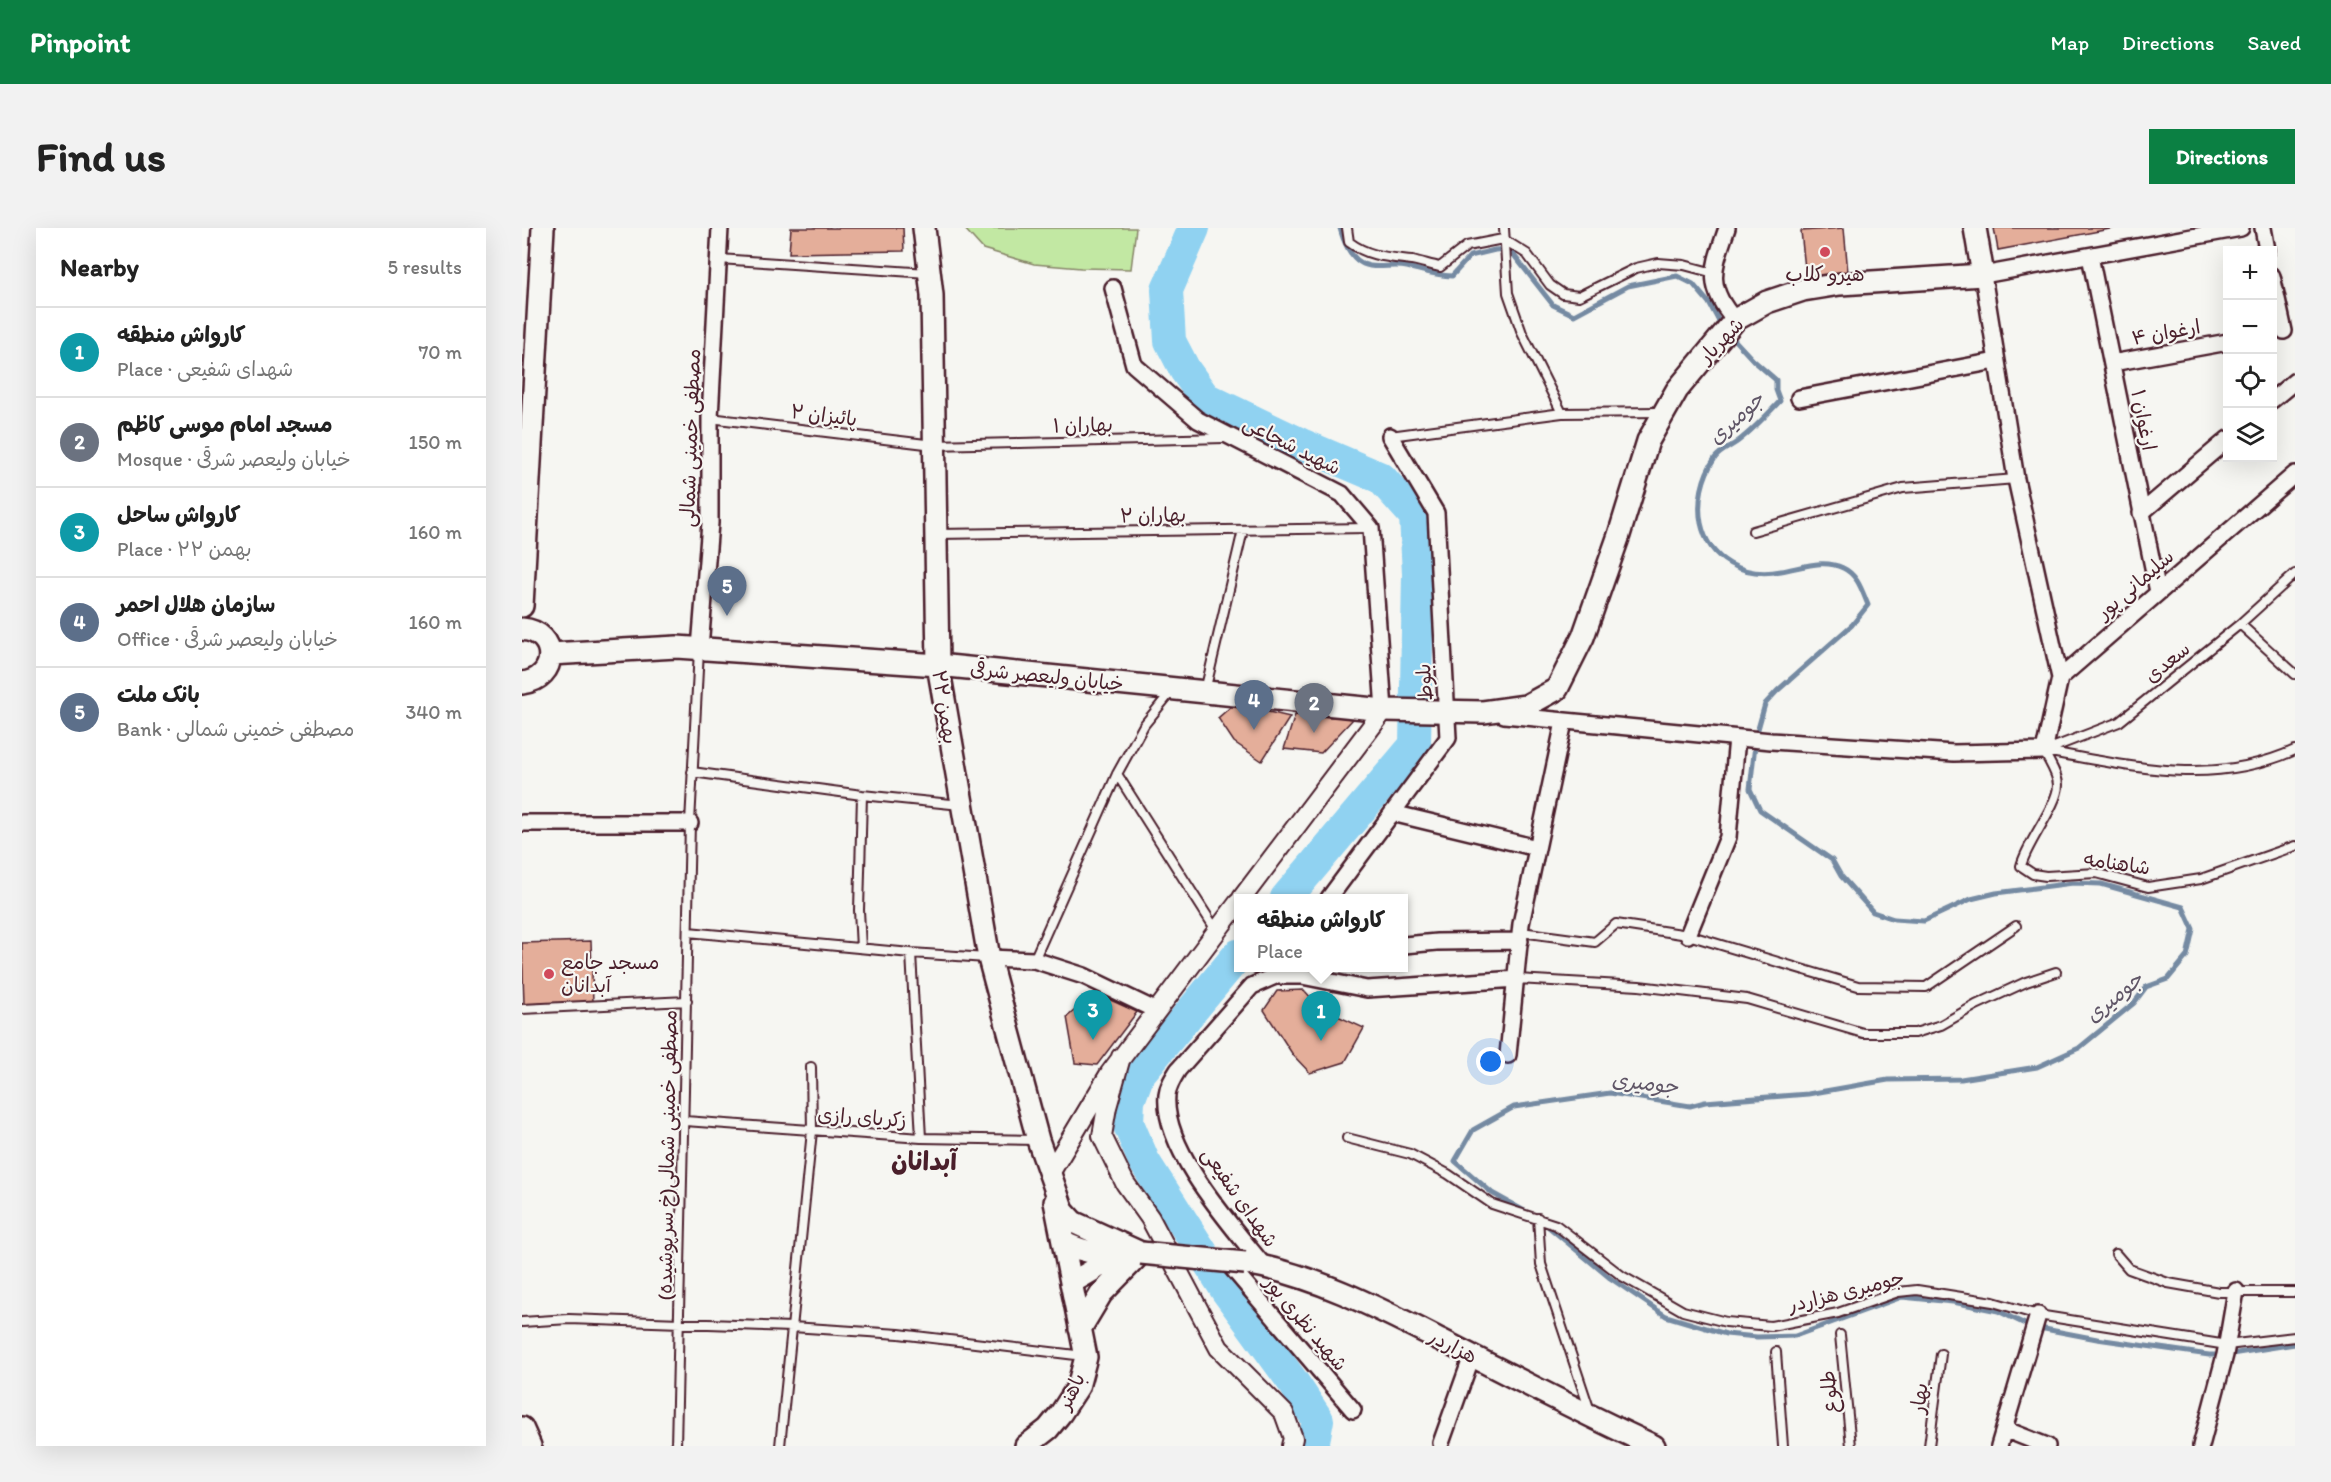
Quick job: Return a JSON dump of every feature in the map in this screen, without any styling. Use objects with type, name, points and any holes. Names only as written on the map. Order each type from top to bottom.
[{"type":"main road","points":[[522,606],[543,228]]},
{"type":"main road","name":"۲۲ بهمن","points":[[924,228],[932,295],[938,665],[989,958],[1049,1175]]},
{"type":"main road","points":[[1975,228],[1983,275]]},
{"type":"main road","name":"شهریار","points":[[1392,710],[1484,712],[1526,706],[1557,689],[1583,637],[1619,535],[1648,441],[1677,390],[1727,329],[1767,302],[1803,290],[1840,284],[1983,275]]},
{"type":"main road","points":[[522,629],[537,633],[543,638],[550,654],[546,671],[539,677],[522,683],[522,696]]},
{"type":"main road","name":"خیابان ولیعصر شرقی","points":[[550,654],[677,647],[700,648],[938,665],[1392,710]]},
{"type":"main road","points":[[1049,1175],[1086,1357]]},
{"type":"main road","points":[[1049,1175],[1063,1211],[1073,1221],[1142,1253]]},
{"type":"main road","points":[[1063,1242],[1098,1255],[1142,1253]]},
{"type":"main road","points":[[1071,1283],[1100,1266],[1142,1253]]},
{"type":"main road","points":[[1080,1329],[1101,1294],[1142,1253]]},
{"type":"main road","name":"هزاردر","points":[[1142,1253],[1245,1264],[1374,1306],[1592,1418],[1654,1446]]},
{"type":"main road","name":"باهنر","points":[[1026,1446],[1048,1429],[1061,1413],[1078,1387],[1086,1357]]},
{"type":"main road","points":[[522,1428],[530,1446]]},
{"type":"street","name":"مصطفی خمینی شمالی","points":[[700,648],[710,523],[710,418],[720,228]]},
{"type":"street","points":[[1727,228],[1714,273],[1715,288],[1723,306],[1727,329]]},
{"type":"street","name":"شهریار","points":[[1983,275],[2241,228]]},
{"type":"street","points":[[2263,228],[2266,246]]},
{"type":"street","name":"ارغوان ۱","points":[[2090,256],[2158,592]]},
{"type":"street","points":[[1484,712],[1564,722],[1771,741],[1954,753],[2044,751],[2060,678],[2016,479],[1983,275]]},
{"type":"street","name":"شهید شجاعی","points":[[1113,288],[1134,364],[1198,420],[1342,494],[1371,528]]},
{"type":"street","points":[[2277,299],[2284,331]]},
{"type":"street","name":"ارغوان ۴","points":[[2112,363],[2223,343]]},
{"type":"street","points":[[1799,398],[1996,361]]},
{"type":"street","points":[[2277,396],[2295,381]]},
{"type":"street","name":"بلوط","points":[[1332,894],[1448,738],[1436,513],[1390,436]]},
{"type":"street","points":[[2141,513],[2223,443]]},
{"type":"street","name":"سلیمانی پور","points":[[2060,678],[2295,474]]},
{"type":"street","points":[[1245,894],[1392,710],[1371,528]]},
{"type":"street","points":[[1508,1055],[1520,941],[1564,722]]},
{"type":"street","points":[[1688,935],[1728,837],[1731,737]]},
{"type":"street","points":[[1392,813],[1537,848]]},
{"type":"street","points":[[522,823],[690,823]]},
{"type":"street","points":[[1049,1175],[1121,1057],[1234,909]]},
{"type":"street","points":[[1408,945],[1520,941]]},
{"type":"street","points":[[989,958],[1034,960],[1084,976],[1157,1011]]},
{"type":"street","name":"شهدای شفیعی","points":[[1245,1264],[1187,1161],[1172,1128],[1167,1106],[1170,1084],[1178,1070],[1252,986],[1275,976],[1302,976],[1367,989],[1517,979]]},
{"type":"street","points":[[1121,1057],[1107,1107],[1102,1136],[1125,1183],[1150,1218],[1219,1348],[1284,1413],[1293,1438],[1291,1446]]},
{"type":"street","name":"شهید نظری پور","points":[[1245,1264],[1353,1410]]},
{"type":"street","points":[[2201,1446],[2227,1345],[2236,1291]]},
{"type":"street","points":[[1999,1446],[2038,1316]]},
{"type":"street","points":[[1441,1443],[1472,1356]]},
{"type":"street","points":[[2004,1430],[2047,1446]]},
{"type":"lane","points":[[1347,228],[1349,242],[1361,251],[1386,259],[1413,261],[1440,267],[1467,246],[1503,239],[1527,254],[1550,285],[1563,294],[1579,296],[1636,268],[1658,263],[1684,265],[1714,273]]},
{"type":"lane","points":[[1504,228],[1508,293],[1522,333],[1562,413]]},
{"type":"lane","points":[[719,259],[929,273]]},
{"type":"lane","points":[[1390,436],[1562,413],[1663,412]]},
{"type":"lane","name":"پائیزان ۲","points":[[710,418],[934,445]]},
{"type":"lane","name":"بهاران ۱","points":[[934,445],[1232,438]]},
{"type":"lane","points":[[1753,531],[1903,488],[2016,479]]},
{"type":"lane","name":"بهاران ۲","points":[[936,534],[1371,528]]},
{"type":"lane","points":[[1205,692],[1243,530]]},
{"type":"lane","name":"سعدی","points":[[2044,751],[2120,722],[2240,624],[2295,574]]},
{"type":"lane","points":[[2240,624],[2295,674]]},
{"type":"lane","name":"مصطفی خمینی شمالی(خ سرپوشیده)","points":[[676,1446],[690,823],[700,648]]},
{"type":"lane","points":[[1034,960],[1117,774],[1144,725],[1173,689]]},
{"type":"lane","points":[[2044,751],[2183,773],[2217,772],[2255,764],[2295,750]]},
{"type":"lane","name":"شاهنامه","points":[[2044,751],[2058,784],[2055,797],[2024,853],[2021,866],[2032,874],[2046,876],[2096,873],[2148,887],[2201,879],[2295,846]]},
{"type":"lane","points":[[692,772],[862,795],[962,805]]},
{"type":"lane","points":[[1117,774],[1217,931]]},
{"type":"lane","points":[[861,948],[859,910],[862,795]]},
{"type":"lane","points":[[1520,941],[1595,942],[1616,924],[1688,935],[1858,986],[1926,987],[2016,926]]},
{"type":"lane","points":[[688,932],[989,958]]},
{"type":"lane","points":[[911,953],[921,1138]]},
{"type":"lane","points":[[1517,979],[1639,986],[1747,999],[1863,1033],[1915,1033],[1941,1025],[1986,1000],[2026,982],[2056,972]]},
{"type":"lane","points":[[522,1009],[687,1001]]},
{"type":"lane","points":[[780,1446],[812,1131],[811,1067]]},
{"type":"lane","name":"زکریای رازی","points":[[685,1121],[921,1138],[1038,1140]]},
{"type":"lane","name":"جومیری هزاردر","points":[[1347,1138],[1410,1154],[1448,1173],[1492,1204],[1556,1225],[1622,1276],[1683,1311],[1726,1322],[1771,1326],[1838,1313],[1881,1296],[1917,1290],[1993,1302],[2038,1316],[2227,1345],[2295,1337]]},
{"type":"lane","points":[[1538,1218],[1541,1264],[1592,1418]]},
{"type":"lane","points":[[2116,1254],[2129,1269],[2168,1283],[2219,1292],[2295,1292]]},
{"type":"lane","points":[[522,1322],[569,1319],[792,1327],[899,1334],[1086,1357]]},
{"type":"lane","name":"طلوع","points":[[1840,1335],[1851,1446]]},
{"type":"lane","points":[[1776,1352],[1783,1446]]},
{"type":"lane","name":"بهار","points":[[1929,1446],[1941,1354]]},
{"type":"green space","points":[[964,228],[1136,228],[1131,269],[1034,264],[983,249]]},
{"type":"building","points":[[791,228],[903,228],[904,251],[789,253]]},
{"type":"building","name":"هیرو کلاب","points":[[1844,228],[1848,273],[1806,278],[1801,231]]},
{"type":"building","points":[[1994,228],[2115,228],[1998,250]]},
{"type":"building","points":[[1234,704],[1290,717],[1262,761],[1234,742],[1218,718]]},
{"type":"building","points":[[1295,715],[1354,718],[1321,753],[1284,749]]},
{"type":"building","name":"مسجد جامع آبدانان","points":[[591,941],[593,1002],[524,1004],[522,943]]},
{"type":"building","points":[[1304,990],[1320,1008],[1364,1028],[1345,1062],[1310,1073],[1293,1055],[1264,1010],[1277,991]]},
{"type":"building","points":[[1095,993],[1137,1012],[1097,1065],[1075,1063],[1067,1017]]},
{"type":"waterway","points":[[1194,228],[1167,290],[1170,341],[1185,370],[1205,398],[1301,444],[1381,478],[1415,516],[1418,574],[1415,745],[1289,894]]},
{"type":"waterway","name":"جومیری","points":[[1340,228],[1350,252],[1364,264],[1402,266],[1440,275],[1452,276],[1470,256],[1509,249],[1553,305],[1574,315],[1628,286],[1677,276],[1693,284],[1709,303],[1722,327]]},
{"type":"waterway","name":"جومیری","points":[[1528,1213],[1492,1193],[1455,1161],[1473,1130],[1514,1107],[1610,1093],[1690,1106],[1705,1102],[1808,1094],[1888,1080],[1961,1079],[2037,1067],[2079,1048],[2134,1003],[2146,987],[2168,979],[2187,956],[2193,929],[2183,907],[2101,884],[2073,883],[1996,893],[1971,899],[1924,921],[1894,919],[1873,912],[1841,876],[1832,860],[1760,810],[1750,789],[1756,736],[1765,704],[1852,625],[1868,605],[1856,579],[1843,568],[1820,564],[1767,573],[1754,572],[1730,564],[1720,557],[1705,536],[1701,523],[1700,498],[1711,465],[1722,451],[1748,433],[1780,401],[1776,390],[1776,380],[1753,360],[1728,333]]},
{"type":"waterway","points":[[1234,960],[1139,1074],[1129,1101],[1128,1123],[1144,1161],[1226,1290],[1318,1420],[1313,1446]]},
{"type":"waterway","name":"جومیری","points":[[1544,1223],[1610,1278],[1666,1316],[1726,1334],[1757,1337],[1795,1336],[1902,1297],[1953,1302],[1998,1311],[2029,1326],[2097,1339],[2209,1355],[2225,1355],[2295,1344]]},
{"type":"place","name":"هیرو کلاب","points":[[1825,252]]},
{"type":"place","name":"بانک ملت","points":[[727,616]]},
{"type":"place","name":"سازمان هلال احمر","points":[[1254,730]]},
{"type":"place","name":"مسجد امام موسی کاظم","points":[[1314,733]]},
{"type":"place","name":"مسجد جامع آبدانان","points":[[549,974]]},
{"type":"place","name":"کارواش ساحل","points":[[1093,1040]]},
{"type":"place","name":"کارواش منطقه","points":[[1321,1041]]},
{"type":"district","name":"آبدانان","points":[[924,1161]]}]
